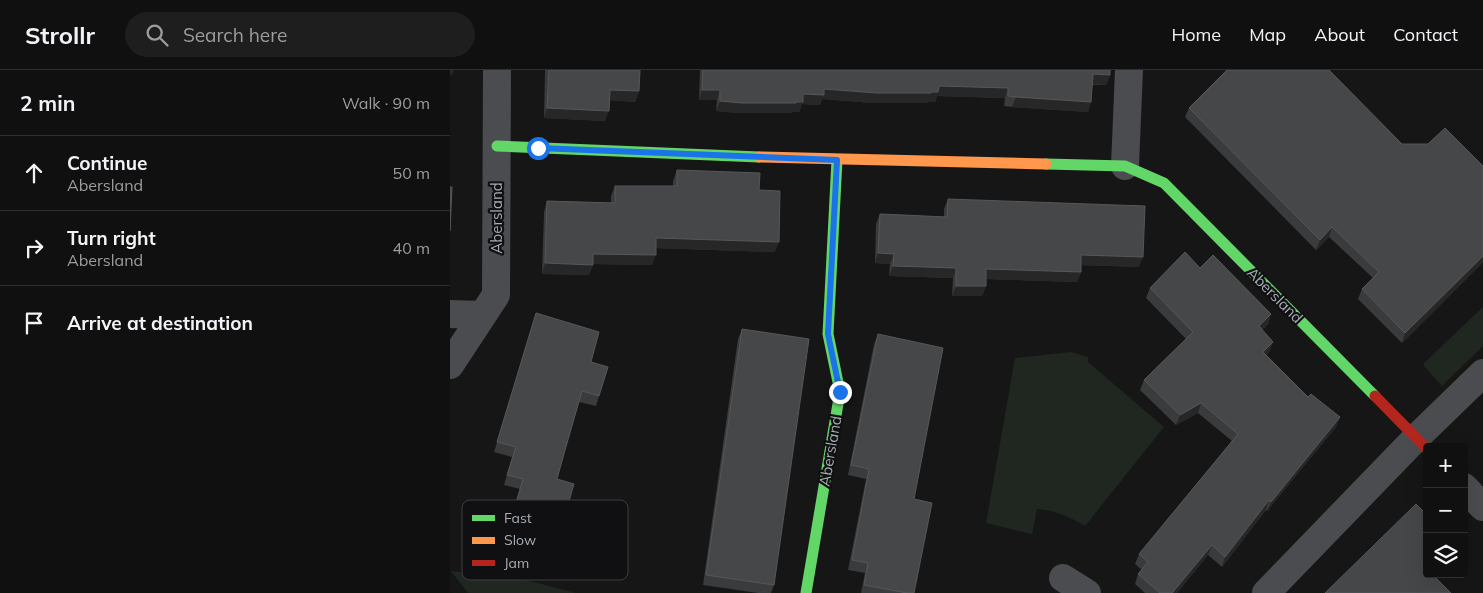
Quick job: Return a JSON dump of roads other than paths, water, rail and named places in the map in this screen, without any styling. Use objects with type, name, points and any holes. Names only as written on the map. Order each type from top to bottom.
[{"type":"street","name":"Abersland","points":[[450,365],[496,295],[497,70]]},
{"type":"street","points":[[1125,166],[1129,70]]},
{"type":"street","name":"Abersland","points":[[496,146],[837,160],[1125,166],[1164,183],[1421,443]]},
{"type":"street","name":"Abersland","points":[[806,593],[840,392],[828,334],[837,160]]},
{"type":"street","points":[[450,314],[482,315]]},
{"type":"street","points":[[1266,593],[1421,443],[1483,373]]},
{"type":"street","points":[[1468,492],[1483,507]]},
{"type":"street","points":[[1063,578],[1086,593]]}]
